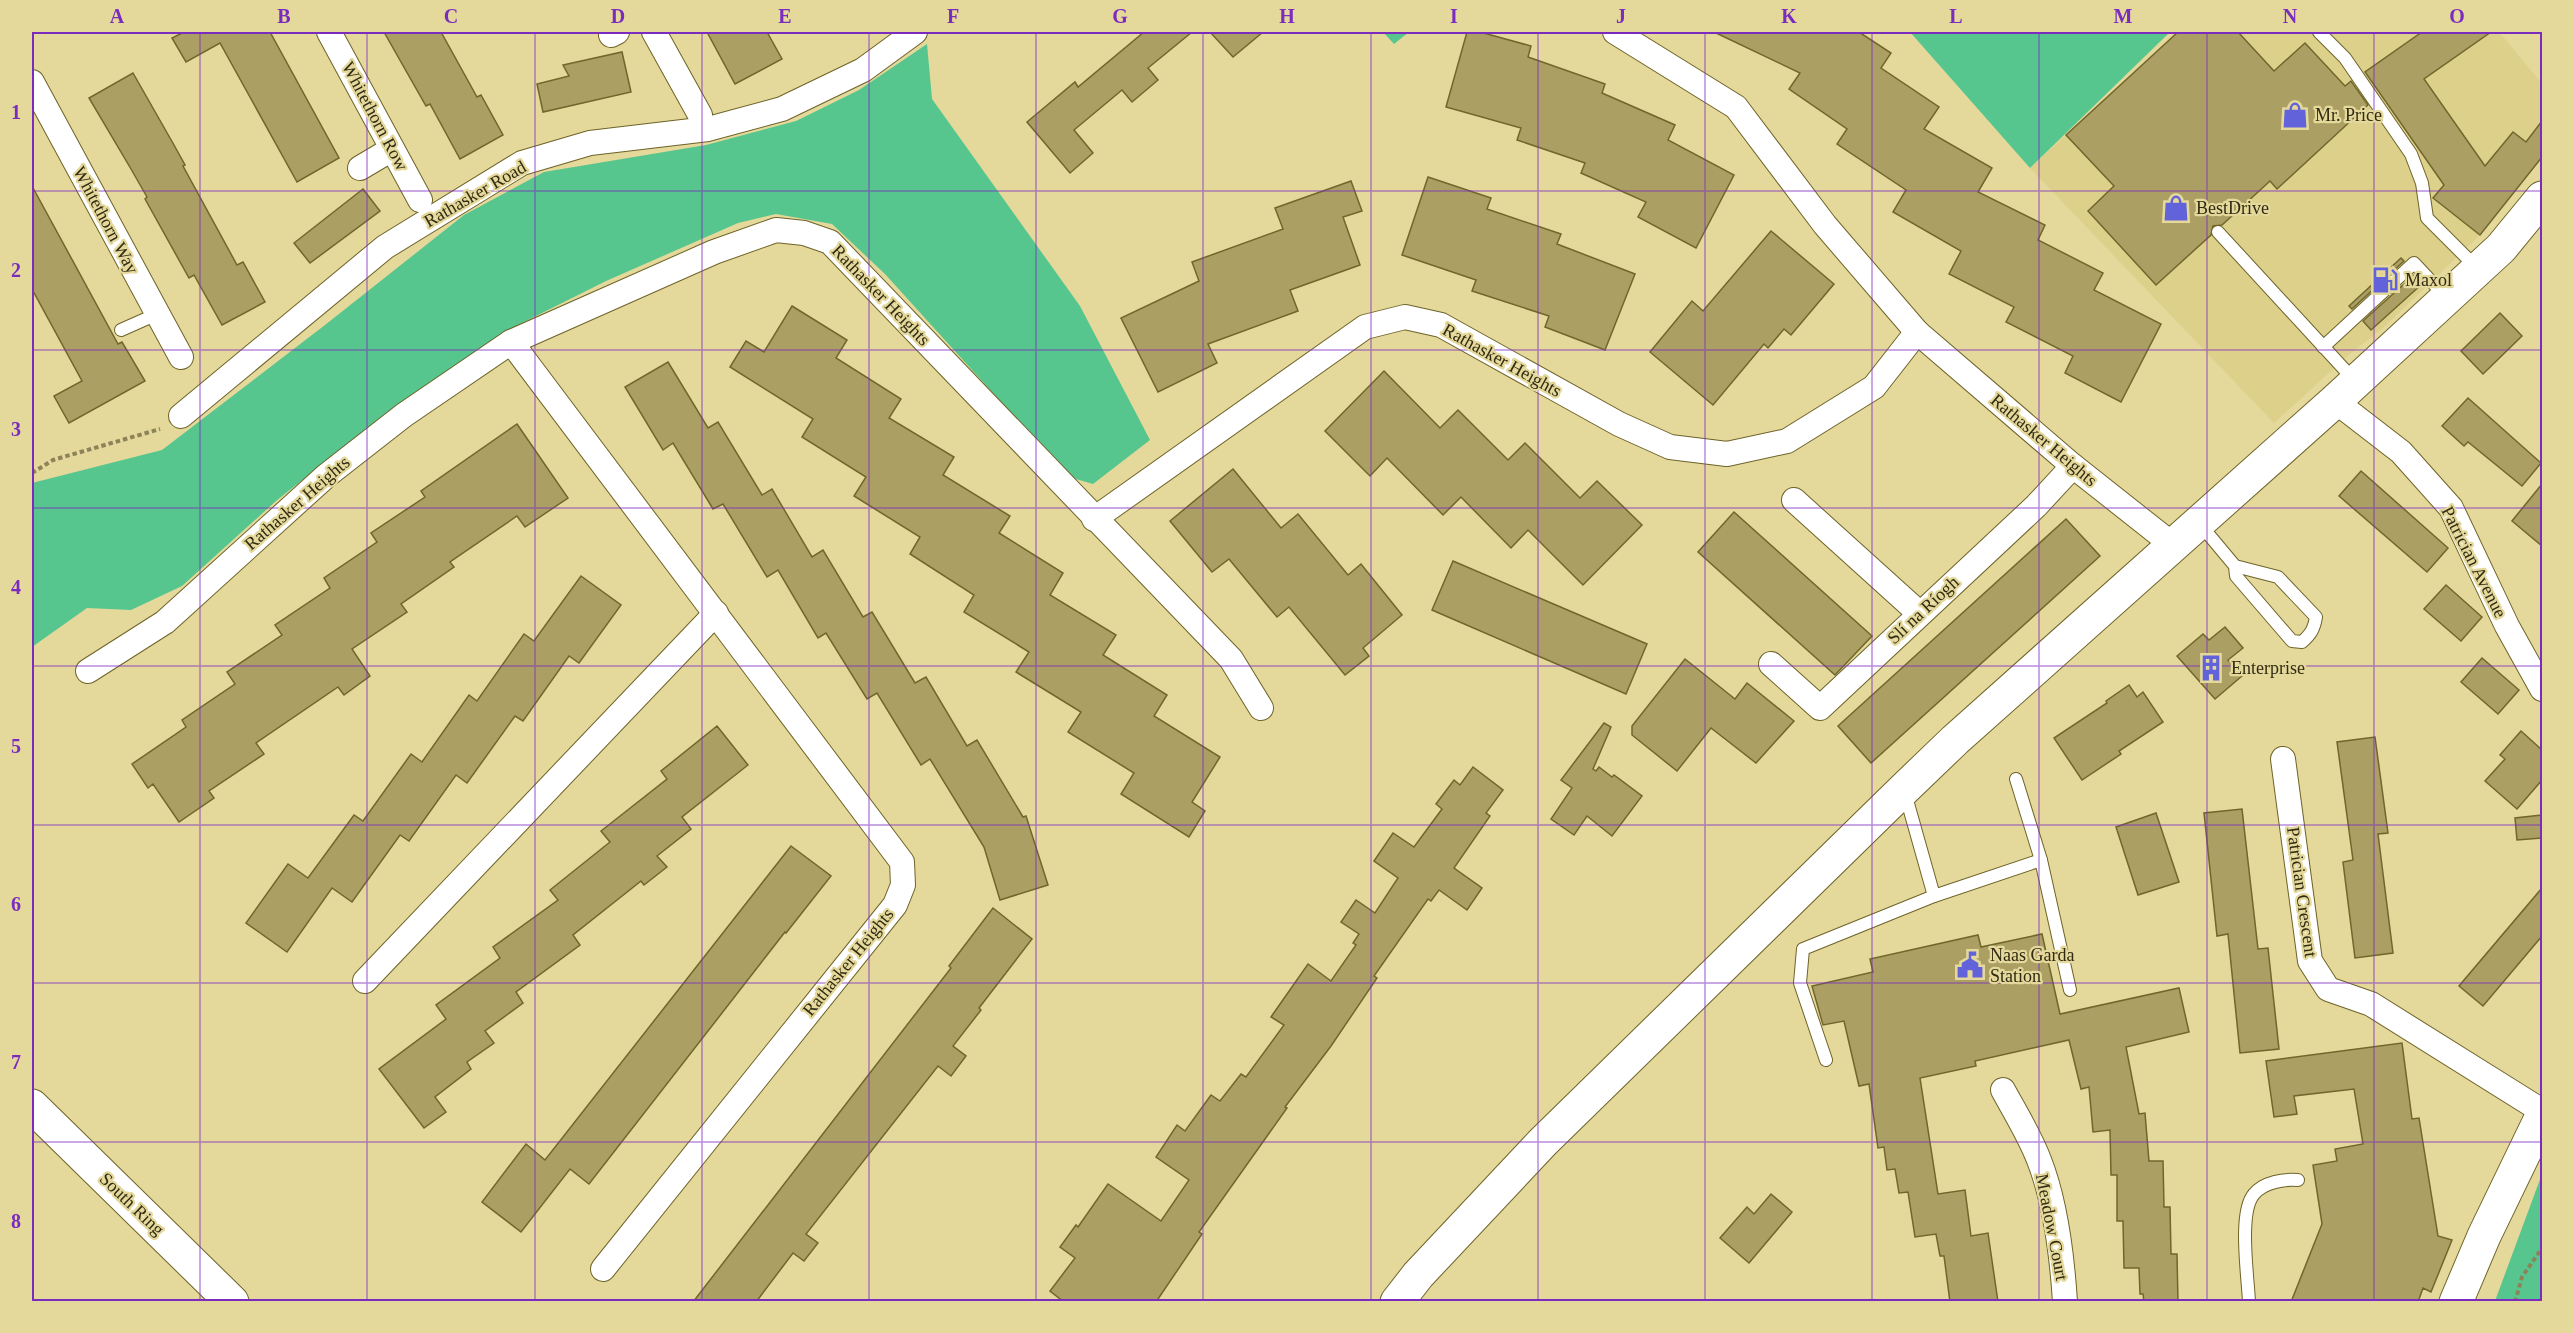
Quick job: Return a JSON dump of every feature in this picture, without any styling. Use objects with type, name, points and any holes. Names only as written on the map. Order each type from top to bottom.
[{"type":"main road","points":[[1397,1302],[1418,1275],[1543,1142],[1904,789],[2345,392],[2501,248],[2542,198]]},
{"type":"main road","name":"South Ring","points":[[32,1106],[232,1302]]},
{"type":"main road","points":[[2456,1302],[2484,1236],[2542,1116]]},
{"type":"street","name":"Whitethorn Row","points":[[329,32],[420,200]]},
{"type":"street","points":[[654,32],[700,115]]},
{"type":"street","name":"Rathasker Road","points":[[181,416],[385,247],[522,163],[590,143],[708,129],[782,109],[863,70],[915,32]]},
{"type":"street","name":"Rathasker Heights","points":[[1616,32],[1736,107],[1825,225],[1917,332],[2073,466],[2173,545]]},
{"type":"street","name":"Whitethorn Way","points":[[32,82],[181,357]]},
{"type":"street","points":[[360,168],[392,149]]},
{"type":"street","name":"Rathasker Heights","points":[[88,671],[165,622],[326,476],[404,415],[512,342],[714,252],[776,230],[804,233],[830,242],[1231,659],[1261,708]]},
{"type":"street","name":"Rathasker Heights","points":[[1094,519],[1365,327],[1404,317],[1441,325],[1619,424],[1670,447],[1727,454],[1787,441],[1874,387],[1917,332]]},
{"type":"street","name":"Rathasker Heights","points":[[512,342],[902,862],[903,885],[895,905],[603,1269]]},
{"type":"street","name":"Patrician Avenue","points":[[2345,392],[2451,508],[2507,626],[2542,689]]},
{"type":"street","name":"Slí na Ríogh","points":[[1771,664],[1820,708],[2036,506],[2073,466]]},
{"type":"street","points":[[1794,500],[1919,613]]},
{"type":"street","points":[[365,981],[716,613]]},
{"type":"street","name":"Patrician Crescent","points":[[2283,759],[2310,961],[2328,989],[2371,1004],[2542,1111]]},
{"type":"street","name":"Meadow Court","points":[[2002,1090],[2042,1168],[2063,1272],[2065,1302]]},
{"type":"lane","points":[[2319,32],[2345,58],[2410,154],[2422,183],[2427,218],[2478,269]]},
{"type":"lane","points":[[2218,232],[2324,347],[2345,392]]},
{"type":"lane","points":[[2324,347],[2414,263],[2447,298]]},
{"type":"lane","points":[[121,330],[157,314]]},
{"type":"lane","points":[[2199,522],[2235,566],[2236,576],[2292,641],[2302,642],[2310,636],[2316,617],[2278,578],[2235,566]]},
{"type":"lane","points":[[2016,779],[2041,860],[2070,990]]},
{"type":"lane","points":[[1904,789],[1934,896]]},
{"type":"lane","points":[[1826,1060],[1800,983],[1803,949],[1934,896],[2041,860]]},
{"type":"lane","points":[[2249,1302],[2247,1208],[2254,1193],[2267,1185],[2290,1179],[2298,1180]]},
{"type":"path","points":[[32,473],[53,460],[158,430],[181,416]]},
{"type":"path","points":[[2516,1302],[2522,1277],[2542,1248]]},
{"type":"shaded area","points":[[2177,32],[2499,32],[2542,84],[2542,158],[2480,235],[2383,328],[2351,353],[2274,423],[2030,168]]},
{"type":"green space","points":[[1383,32],[1409,32],[1394,44]]},
{"type":"green space","points":[[1910,32],[2170,32],[2030,168]]},
{"type":"green space","points":[[927,44],[932,99],[1080,306],[1150,440],[1093,484],[1069,477],[885,274],[832,224],[776,214],[738,223],[606,281],[506,331],[386,413],[276,501],[182,586],[131,610],[87,608],[32,647],[32,483],[162,450],[464,215],[544,172],[706,145],[796,121],[859,90]]},
{"type":"green space","points":[[2542,1174],[2542,1301],[2495,1301]]},
{"type":"building","points":[[184,32],[270,32],[339,158],[297,182],[220,43],[186,62],[172,38]]},
{"type":"building","points":[[384,32],[441,32],[477,97],[481,95],[503,135],[460,159],[430,104],[426,106]]},
{"type":"building","points":[[707,32],[767,32],[782,59],[735,84]]},
{"type":"building","points":[[1144,32],[1192,32],[1148,68],[1158,80],[1132,102],[1122,90],[1074,130],[1093,153],[1070,173],[1027,122],[1075,82],[1078,87]]},
{"type":"building","points":[[1210,32],[1263,32],[1233,57]]},
{"type":"building","points":[[1467,32],[1480,32],[1531,46],[1528,57],[1605,84],[1602,93],[1675,125],[1668,140],[1734,175],[1696,248],[1638,217],[1646,202],[1581,173],[1585,163],[1517,140],[1521,128],[1446,107]]},
{"type":"building","points":[[1714,32],[1859,32],[1891,53],[1881,68],[1939,107],[1924,129],[1992,168],[1978,192],[2045,225],[2038,240],[2103,273],[2094,290],[2161,324],[2121,402],[2065,373],[2073,356],[2006,322],[2014,307],[1949,274],[1961,251],[1893,212],[1906,190],[1837,144],[1847,129],[1789,89],[1800,73]]},
{"type":"building","points":[[2178,32],[2238,32],[2274,71],[2305,43],[2345,86],[2351,81],[2368,105],[2277,189],[2270,181],[2222,225],[2213,226],[2211,235],[2156,285],[2088,211],[2114,186],[2066,135]]},
{"type":"building","points":[[2422,32],[2491,32],[2424,79],[2485,166],[2513,132],[2526,142],[2542,121],[2542,157],[2480,235],[2433,198],[2444,185],[2365,72]]},
{"type":"building","points":[[622,52],[631,92],[543,112],[537,84],[569,76],[563,65]]},
{"type":"building","points":[[133,73],[185,165],[183,166],[237,265],[243,262],[265,302],[222,325],[194,275],[189,278],[145,199],[147,197],[89,98]]},
{"type":"building","points":[[1428,177],[1491,198],[1487,209],[1561,234],[1557,244],[1635,274],[1605,350],[1545,327],[1549,316],[1472,291],[1476,280],[1402,255]]},
{"type":"building","points":[[1351,181],[1362,211],[1343,217],[1360,265],[1290,290],[1298,311],[1208,344],[1217,363],[1158,392],[1121,318],[1199,281],[1192,262],[1283,229],[1275,208]]},
{"type":"building","points":[[32,186],[118,344],[122,342],[145,381],[69,423],[54,396],[82,381],[32,289]]},
{"type":"building","points":[[363,189],[380,211],[310,263],[294,243]]},
{"type":"building","points":[[1771,231],[1834,284],[1791,335],[1784,329],[1768,348],[1764,344],[1713,405],[1650,352],[1692,301],[1703,311]]},
{"type":"building","points":[[2401,258],[2404,261],[2352,309],[2349,306]]},
{"type":"building","points":[[2414,275],[2422,284],[2371,330],[2363,321]]},
{"type":"building","points":[[792,306],[847,340],[836,358],[901,399],[889,418],[954,457],[943,475],[1010,516],[999,533],[1063,573],[1050,595],[1116,635],[1103,655],[1167,695],[1154,716],[1220,757],[1192,802],[1205,811],[1189,837],[1121,794],[1134,773],[1068,732],[1081,712],[1016,672],[1029,652],[964,612],[974,595],[910,554],[920,537],[854,496],[866,477],[802,437],[813,419],[730,367],[746,341],[764,352]]},
{"type":"building","points":[[2500,313],[2522,336],[2483,374],[2461,351]]},
{"type":"building","points":[[668,362],[708,428],[718,422],[762,495],[772,489],[812,557],[823,550],[863,617],[872,612],[915,683],[926,677],[967,746],[977,740],[1023,817],[1026,816],[1048,885],[1000,900],[984,847],[930,759],[921,765],[877,693],[867,699],[826,633],[818,638],[778,570],[767,577],[723,504],[713,509],[673,443],[663,450],[625,387]]},
{"type":"building","points":[[1384,371],[1440,428],[1458,410],[1508,460],[1525,443],[1580,498],[1597,481],[1642,525],[1583,585],[1528,530],[1511,548],[1461,497],[1443,515],[1387,458],[1370,476],[1325,431]]},
{"type":"building","points":[[2468,398],[2541,463],[2522,486],[2468,442],[2464,446],[2442,426]]},
{"type":"building","points":[[517,424],[568,498],[525,527],[517,516],[450,562],[454,567],[401,604],[407,612],[352,649],[370,676],[344,695],[338,687],[256,743],[264,754],[209,791],[214,798],[179,822],[153,784],[148,788],[132,764],[186,727],[182,720],[235,684],[227,672],[282,635],[275,625],[330,588],[324,578],[377,542],[371,533],[425,497],[421,491]]},
{"type":"building","points":[[1233,469],[1281,528],[1298,514],[1348,575],[1361,564],[1402,615],[1363,648],[1369,656],[1345,675],[1289,607],[1277,617],[1229,559],[1212,572],[1170,521]]},
{"type":"building","points":[[2361,471],[2448,548],[2427,572],[2339,496]]},
{"type":"building","points":[[2542,484],[2542,546],[2512,521]]},
{"type":"building","points":[[1734,512],[1872,636],[1835,675],[1698,552]]},
{"type":"building","points":[[2066,519],[2100,556],[1871,763],[1838,726]]},
{"type":"building","points":[[1453,561],[1647,644],[1626,694],[1432,610]]},
{"type":"building","points":[[581,576],[621,605],[579,663],[569,656],[523,721],[515,716],[467,783],[456,775],[409,841],[400,835],[352,902],[332,888],[287,952],[246,923],[288,864],[308,878],[354,815],[363,821],[411,754],[422,762],[469,695],[477,701],[524,634],[534,641]]},
{"type":"building","points":[[2446,585],[2482,617],[2461,641],[2424,609]]},
{"type":"building","name":"Enterprise","points":[[2225,627],[2243,648],[2228,660],[2242,676],[2215,699],[2177,656],[2203,634],[2209,640]]},
{"type":"building","points":[[2482,658],[2519,690],[2498,714],[2461,682]]},
{"type":"building","points":[[1685,659],[1735,699],[1747,683],[1794,721],[1756,763],[1711,728],[1677,771],[1632,735],[1632,726]]},
{"type":"building","points":[[2129,685],[2137,697],[2143,692],[2163,722],[2119,751],[2121,754],[2082,780],[2054,738],[2107,703],[2106,701]]},
{"type":"building","points":[[1604,723],[1611,727],[1593,769],[1596,771],[1599,767],[1612,777],[1614,775],[1642,796],[1612,836],[1587,816],[1574,835],[1551,819],[1572,788],[1561,780]]},
{"type":"building","points":[[717,726],[748,765],[682,817],[691,829],[657,856],[667,867],[644,885],[641,881],[573,935],[580,945],[516,992],[523,1003],[485,1031],[494,1043],[467,1062],[471,1069],[435,1097],[446,1112],[424,1128],[379,1069],[446,1019],[436,1005],[500,958],[493,947],[558,900],[550,890],[610,842],[601,831],[667,779],[661,771]]},
{"type":"building","points":[[2521,731],[2542,750],[2542,780],[2517,809],[2485,781],[2505,759],[2500,755]]},
{"type":"building","points":[[2375,737],[2388,833],[2378,834],[2393,953],[2355,958],[2343,862],[2353,860],[2337,742]]},
{"type":"building","points":[[1473,767],[1503,790],[1486,813],[1490,816],[1454,868],[1482,888],[1467,910],[1439,890],[1431,901],[1428,899],[1374,976],[1377,978],[1331,1046],[1285,1107],[1287,1108],[1199,1232],[1202,1234],[1156,1302],[1064,1302],[1050,1291],[1075,1258],[1060,1247],[1076,1225],[1078,1227],[1108,1184],[1161,1221],[1189,1180],[1156,1157],[1177,1125],[1185,1131],[1211,1095],[1220,1101],[1241,1074],[1246,1077],[1284,1025],[1271,1017],[1308,964],[1331,981],[1356,945],[1353,943],[1359,934],[1341,922],[1356,900],[1375,913],[1398,878],[1374,861],[1393,833],[1414,847],[1442,809],[1436,804],[1454,780],[1460,785]]},
{"type":"building","points":[[2242,809],[2258,949],[2268,948],[2279,1049],[2240,1053],[2228,934],[2217,936],[2204,813]]},
{"type":"building","points":[[2156,813],[2179,882],[2138,895],[2116,827]]},
{"type":"building","points":[[2542,815],[2542,838],[2517,840],[2515,818]]},
{"type":"building","points":[[791,846],[831,876],[589,1184],[570,1169],[521,1232],[482,1202],[526,1144],[545,1160]]},
{"type":"building","points":[[2542,888],[2542,936],[2483,1006],[2459,986]]},
{"type":"building","points":[[993,908],[1032,939],[953,1046],[966,1056],[951,1076],[938,1066],[806,1234],[818,1243],[804,1261],[793,1253],[756,1302],[693,1302],[951,968],[949,966]]},
{"type":"building","points":[[2042,934],[2060,1014],[2179,988],[2189,1032],[2126,1047],[2139,1114],[2145,1113],[2149,1161],[2163,1161],[2164,1207],[2170,1207],[2171,1254],[2177,1254],[2178,1302],[2144,1302],[2143,1294],[2140,1294],[2139,1268],[2124,1268],[2123,1221],[2117,1221],[2117,1175],[2111,1175],[2110,1130],[2093,1132],[2089,1087],[2081,1089],[2069,1040],[1975,1061],[1976,1066],[1920,1078],[1938,1194],[1965,1190],[1971,1236],[1988,1233],[1998,1302],[1950,1302],[1944,1256],[1940,1256],[1936,1234],[1915,1237],[1908,1192],[1899,1193],[1895,1169],[1887,1170],[1884,1147],[1878,1148],[1869,1084],[1859,1086],[1844,1021],[1823,1025],[1812,986],[1873,972],[1870,959],[1978,935],[1981,947]]},
{"type":"building","points":[[2402,1043],[2412,1119],[2419,1118],[2438,1236],[2452,1240],[2431,1292],[2423,1288],[2418,1302],[2291,1302],[2322,1224],[2313,1165],[2337,1161],[2335,1149],[2363,1144],[2354,1089],[2294,1096],[2297,1114],[2274,1117],[2266,1061]]},
{"type":"building","points":[[1771,1194],[1792,1212],[1749,1263],[1720,1238],[1747,1207],[1754,1214]]},
{"type":"place","name":"Mr. Price","points":[[2295,115]]},
{"type":"place","name":"BestDrive","points":[[2176,208]]},
{"type":"place","name":"Maxol","points":[[2385,280]]},
{"type":"place","name":"Enterprise","points":[[2211,668]]},
{"type":"place","name":"Naas Garda Station","points":[[1970,965]]}]
